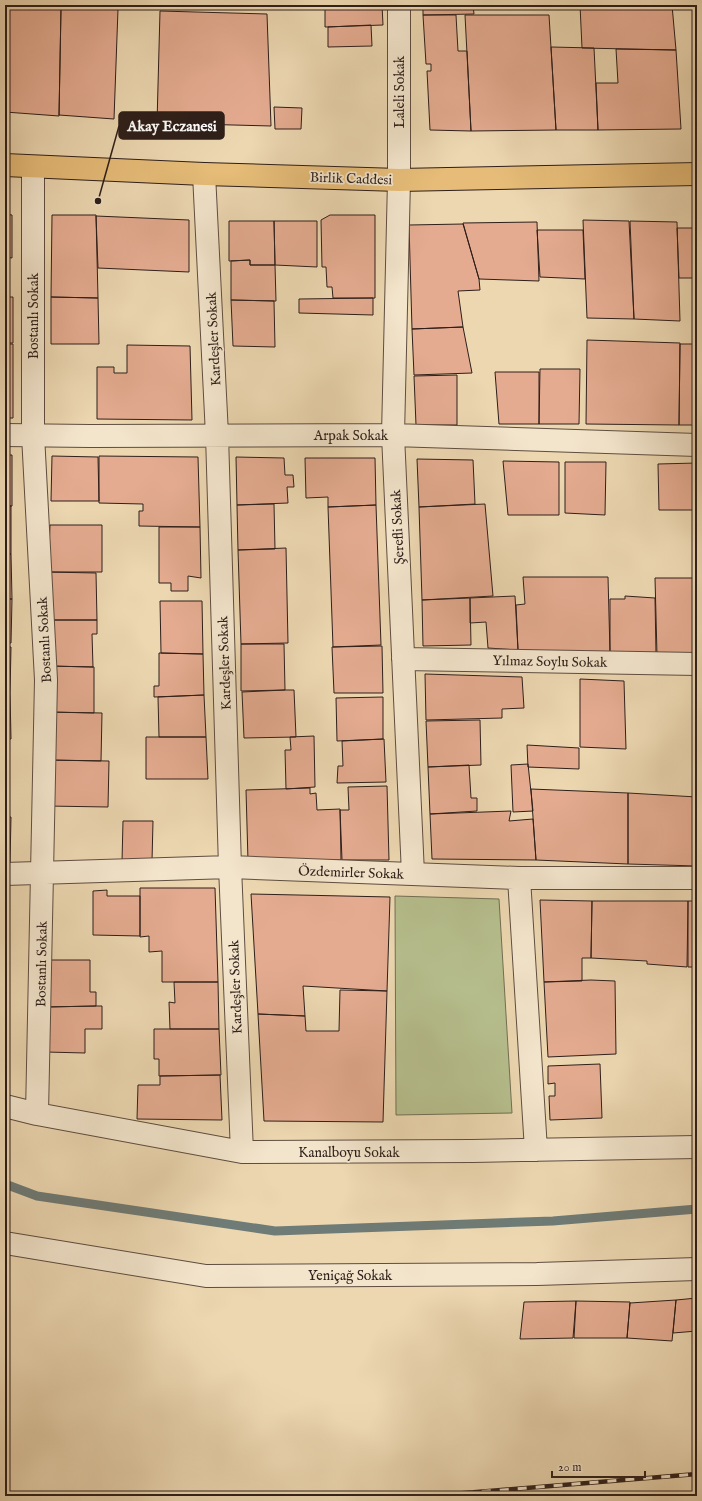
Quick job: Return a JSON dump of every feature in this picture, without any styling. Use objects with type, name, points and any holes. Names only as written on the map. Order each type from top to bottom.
[{"type":"main road","name":"Birlik Caddesi","points":[[5,165],[204,174],[399,180],[697,174]]},
{"type":"street","name":"Laleli Sokak","points":[[399,5],[399,180]]},
{"type":"street","name":"Bostanlı Sokak","points":[[32,166],[33,435],[46,680],[37,1114]]},
{"type":"street","name":"Kardeşler Sokak","points":[[204,174],[217,435],[230,867],[242,1152]]},
{"type":"street","name":"Şerefli Sokak","points":[[399,180],[392,435],[412,874]]},
{"type":"street","name":"Arpak Sokak","points":[[5,435],[392,435],[697,445]]},
{"type":"street","name":"Yılmaz Soylu Sokak","points":[[403,658],[697,664]]},
{"type":"street","name":"Özdemirler Sokak","points":[[5,874],[230,867],[519,878],[697,878]]},
{"type":"street","points":[[519,878],[536,1150]]},
{"type":"street","name":"Kanalboyu Sokak","points":[[5,1106],[37,1114],[242,1152],[697,1148]]},
{"type":"street","name":"Yeniçağ Sokak","points":[[5,1243],[206,1276],[537,1274],[697,1269]]},
{"type":"green space","points":[[395,896],[499,899],[512,1113],[396,1115]]},
{"type":"building","points":[[325,5],[382,5],[383,25],[325,27]]},
{"type":"building","points":[[423,5],[473,5],[474,14],[423,15]]},
{"type":"building","points":[[580,5],[672,5],[676,50],[582,48]]},
{"type":"building","points":[[6,7],[61,9],[59,116],[5,112]]},
{"type":"building","points":[[61,7],[118,9],[114,119],[59,115]]},
{"type":"building","points":[[160,11],[267,14],[271,126],[157,123]]},
{"type":"building","points":[[423,15],[456,15],[458,51],[467,51],[471,131],[430,130],[427,71],[431,71],[431,64],[426,64]]},
{"type":"building","points":[[465,15],[549,15],[556,130],[471,131]]},
{"type":"building","points":[[371,25],[372,46],[328,47],[328,27]]},
{"type":"building","points":[[551,47],[594,48],[598,130],[556,130]]},
{"type":"building","points":[[616,49],[676,50],[681,129],[598,130],[596,83],[618,83]]},
{"type":"building","points":[[274,107],[302,108],[301,129],[275,129]]},
{"type":"building","points":[[5,214],[12,215],[12,258],[5,257]]},
{"type":"building","points":[[52,215],[96,215],[98,298],[51,297]]},
{"type":"building","points":[[330,215],[375,215],[375,298],[333,298],[332,287],[327,287],[326,267],[322,267],[321,220]]},
{"type":"building","points":[[96,216],[189,220],[189,272],[98,268]]},
{"type":"building","points":[[583,220],[629,221],[634,319],[587,318]]},
{"type":"building","points":[[229,221],[274,221],[275,265],[250,265],[250,260],[229,261]]},
{"type":"building","points":[[274,221],[317,221],[317,267],[275,265]]},
{"type":"building","points":[[630,221],[677,222],[680,321],[634,319]]},
{"type":"building","points":[[537,222],[539,281],[479,279],[463,223]]},
{"type":"building","points":[[463,224],[479,279],[480,290],[458,291],[463,327],[412,329],[409,225]]},
{"type":"building","points":[[677,228],[697,228],[697,278],[679,278]]},
{"type":"building","points":[[537,230],[583,230],[585,279],[540,277]]},
{"type":"building","points":[[250,260],[250,265],[275,265],[276,301],[231,300],[231,261]]},
{"type":"building","points":[[5,297],[13,297],[13,343],[5,343]]},
{"type":"building","points":[[51,297],[98,298],[99,344],[51,344]]},
{"type":"building","points":[[373,298],[373,315],[299,313],[299,299]]},
{"type":"building","points":[[231,300],[274,301],[275,347],[233,346]]},
{"type":"building","points":[[463,327],[472,373],[414,375],[412,329]]},
{"type":"building","points":[[587,340],[680,343],[679,425],[586,424]]},
{"type":"building","points":[[5,344],[13,344],[13,418],[5,418]]},
{"type":"building","points":[[680,344],[697,344],[696,425],[679,425]]},
{"type":"building","points":[[127,345],[190,346],[192,420],[97,419],[97,367],[114,367],[114,373],[127,373]]},
{"type":"building","points":[[540,369],[580,369],[579,424],[539,424]]},
{"type":"building","points":[[495,372],[539,372],[539,424],[499,424]]},
{"type":"building","points":[[457,375],[457,425],[416,425],[414,376]]},
{"type":"building","points":[[5,455],[12,455],[12,506],[5,506]]},
{"type":"building","points":[[52,456],[98,457],[99,501],[51,501]]},
{"type":"building","points":[[99,456],[198,457],[200,527],[139,526],[139,511],[143,511],[143,504],[99,503]]},
{"type":"building","points":[[236,457],[284,458],[285,475],[293,475],[294,487],[287,487],[288,503],[237,505]]},
{"type":"building","points":[[305,458],[375,458],[376,505],[328,507],[328,497],[306,498]]},
{"type":"building","points":[[417,459],[473,460],[475,504],[419,507]]},
{"type":"building","points":[[503,461],[559,462],[559,515],[508,515]]},
{"type":"building","points":[[565,462],[606,462],[605,515],[565,513]]},
{"type":"building","points":[[697,463],[697,510],[659,510],[658,464]]},
{"type":"building","points":[[274,504],[275,549],[238,550],[237,505]]},
{"type":"building","points":[[485,504],[493,596],[422,600],[419,507]]},
{"type":"building","points":[[376,505],[381,645],[333,647],[328,507]]},
{"type":"building","points":[[5,506],[11,506],[11,554],[5,554]]},
{"type":"building","points":[[50,525],[102,525],[102,572],[48,572]]},
{"type":"building","points":[[159,527],[200,527],[201,578],[188,576],[188,591],[171,591],[171,583],[159,583]]},
{"type":"building","points":[[286,548],[288,643],[241,644],[238,550]]},
{"type":"building","points":[[5,554],[11,554],[12,599],[5,599]]},
{"type":"building","points":[[48,572],[96,573],[97,620],[48,620]]},
{"type":"building","points":[[523,577],[608,577],[610,653],[518,650],[516,605],[525,604]]},
{"type":"building","points":[[655,578],[697,578],[697,656],[657,655]]},
{"type":"building","points":[[515,596],[518,650],[488,648],[486,622],[470,623],[470,598]]},
{"type":"building","points":[[625,596],[655,598],[656,654],[610,653],[610,599],[625,599]]},
{"type":"building","points":[[470,598],[471,645],[423,646],[422,600]]},
{"type":"building","points":[[5,599],[12,599],[11,643],[5,643]]},
{"type":"building","points":[[160,601],[202,601],[203,654],[161,653]]},
{"type":"building","points":[[48,620],[97,620],[97,634],[92,634],[93,667],[48,666]]},
{"type":"building","points":[[241,644],[284,644],[285,690],[241,691]]},
{"type":"building","points":[[382,646],[383,693],[334,693],[332,647]]},
{"type":"building","points":[[5,647],[11,647],[10,693],[5,693]]},
{"type":"building","points":[[159,653],[203,654],[204,695],[154,697],[154,686],[159,686]]},
{"type":"building","points":[[49,666],[94,667],[94,713],[48,712]]},
{"type":"building","points":[[425,674],[522,677],[524,708],[502,709],[502,718],[426,720]]},
{"type":"building","points":[[580,679],[624,681],[626,749],[580,747]]},
{"type":"building","points":[[294,690],[296,737],[244,738],[242,692]]},
{"type":"building","points":[[5,693],[10,693],[11,739],[5,739]]},
{"type":"building","points":[[204,695],[206,737],[159,737],[158,697]]},
{"type":"building","points":[[383,697],[383,739],[337,741],[336,698]]},
{"type":"building","points":[[48,712],[102,713],[101,761],[48,760]]},
{"type":"building","points":[[480,720],[481,765],[428,767],[426,721]]},
{"type":"building","points":[[314,736],[315,787],[286,789],[285,750],[291,750],[290,737]]},
{"type":"building","points":[[146,737],[206,737],[208,779],[146,779]]},
{"type":"building","points":[[5,739],[9,739],[9,786],[5,786]]},
{"type":"building","points":[[384,739],[386,782],[337,783],[338,766],[343,766],[342,741]]},
{"type":"building","points":[[527,745],[579,748],[579,769],[528,767]]},
{"type":"building","points":[[48,760],[109,761],[108,807],[47,806]]},
{"type":"building","points":[[528,764],[533,811],[513,812],[511,765]]},
{"type":"building","points":[[469,765],[471,798],[477,798],[477,811],[430,814],[428,767]]},
{"type":"building","points":[[387,786],[389,860],[342,860],[340,810],[349,810],[348,787]]},
{"type":"building","points":[[310,788],[310,794],[316,793],[317,810],[340,809],[341,860],[248,861],[246,790]]},
{"type":"building","points":[[531,789],[628,793],[628,864],[536,860]]},
{"type":"building","points":[[628,793],[697,797],[697,866],[628,864]]},
{"type":"building","points":[[511,811],[509,821],[533,819],[536,860],[432,859],[430,814]]},
{"type":"building","points":[[5,817],[11,817],[10,863],[5,863]]},
{"type":"building","points":[[123,821],[153,821],[152,861],[122,862]]},
{"type":"building","points":[[140,888],[215,888],[218,982],[162,982],[162,951],[149,952],[149,936],[140,937]]},
{"type":"building","points":[[5,890],[9,890],[8,983],[5,983]]},
{"type":"building","points":[[107,890],[107,896],[140,896],[140,936],[93,935],[93,891]]},
{"type":"building","points":[[251,894],[390,897],[387,991],[303,986],[305,1016],[258,1014]]},
{"type":"building","points":[[540,900],[592,901],[591,958],[582,958],[582,981],[544,982]]},
{"type":"building","points":[[592,901],[688,901],[687,967],[647,964],[647,961],[591,958]]},
{"type":"building","points":[[688,901],[697,901],[697,967],[688,967]]},
{"type":"building","points":[[46,960],[90,960],[90,992],[96,992],[96,1006],[46,1007]]},
{"type":"building","points":[[591,980],[615,981],[616,1054],[548,1057],[544,982]]},
{"type":"building","points":[[174,982],[218,982],[219,1029],[170,1029],[169,1002],[175,1003]]},
{"type":"building","points":[[5,984],[8,984],[7,1062],[5,1068]]},
{"type":"building","points":[[340,990],[387,991],[383,1122],[264,1121],[258,1014],[305,1016],[306,1031],[339,1031]]},
{"type":"building","points":[[102,1006],[102,1029],[85,1029],[85,1053],[46,1052],[46,1007]]},
{"type":"building","points":[[154,1029],[219,1029],[221,1075],[159,1076],[159,1059],[154,1059]]},
{"type":"building","points":[[600,1064],[602,1118],[550,1120],[549,1096],[555,1096],[555,1083],[548,1084],[548,1066]]},
{"type":"building","points":[[220,1075],[222,1120],[137,1119],[138,1085],[160,1085],[160,1076]]},
{"type":"building","points":[[697,1298],[697,1331],[673,1333],[676,1300]]},
{"type":"building","points":[[676,1300],[672,1341],[627,1338],[630,1303]]},
{"type":"building","points":[[576,1301],[573,1338],[520,1339],[524,1302]]},
{"type":"building","points":[[576,1301],[630,1302],[627,1338],[574,1338]]},
{"type":"waterway","points":[[5,1184],[37,1196],[275,1231],[553,1221],[697,1209]]},
{"type":"railway","points":[[428,1496],[697,1474]]},
{"type":"place","name":"Akay Eczanesi","points":[[98,201]]}]
